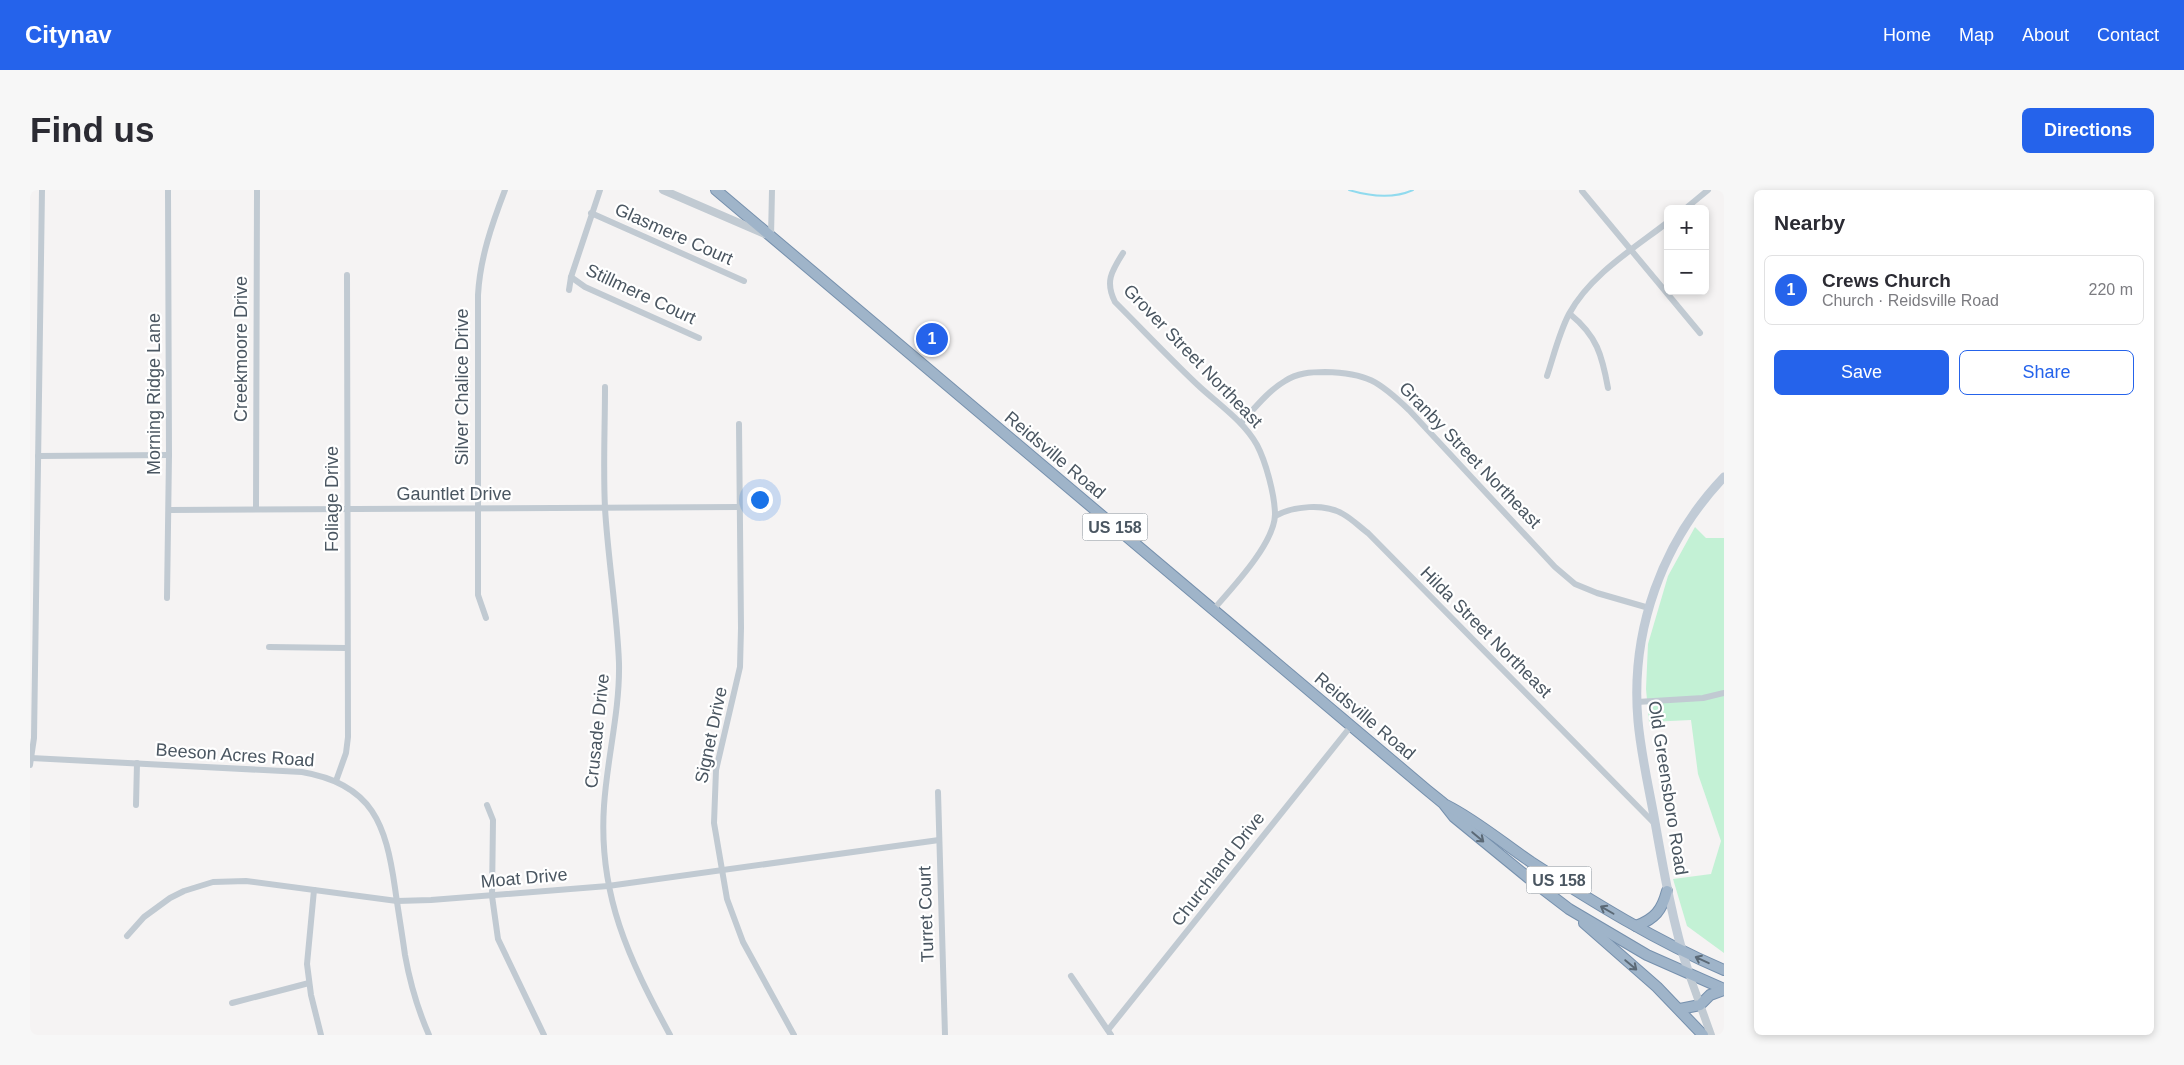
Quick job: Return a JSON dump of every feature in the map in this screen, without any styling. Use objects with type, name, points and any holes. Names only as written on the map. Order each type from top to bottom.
[{"type":"highway","name":"Reidsville Road","points":[[716,190],[1443,803],[1461,823],[1531,880],[1569,908],[1628,945],[1724,989]]},
{"type":"highway","name":"Reidsville Road","points":[[1443,803],[1459,811],[1561,881],[1636,926],[1724,970]]},
{"type":"highway","points":[[1636,926],[1658,913],[1667,891]]},
{"type":"highway","points":[[1569,908],[1680,1009],[1703,1035]]},
{"type":"highway","points":[[1680,1009],[1700,1005],[1710,995],[1724,989]]},
{"type":"main road","name":"Old Greensboro Road","points":[[1689,974],[1681,950],[1667,891],[1640,737],[1637,702],[1640,645],[1649,608],[1662,570],[1681,534],[1701,503],[1724,478]]},
{"type":"street","points":[[30,765],[34,738],[42,190]]},
{"type":"street","name":"Morning Ridge Lane","points":[[167,598],[169,510],[168,190]]},
{"type":"street","name":"Creekmoore Drive","points":[[256,509],[257,190]]},
{"type":"street","name":"Silver Chalice Drive","points":[[486,618],[478,595],[479,280],[490,231],[506,190]]},
{"type":"street","points":[[569,290],[571,277],[600,190]]},
{"type":"street","points":[[664,190],[771,237],[772,190]]},
{"type":"street","points":[[1690,205],[1708,190]]},
{"type":"street","points":[[1582,191],[1700,333]]},
{"type":"street","name":"Glasmere Court","points":[[592,213],[744,281]]},
{"type":"street","points":[[1547,376],[1563,327],[1589,287],[1664,225]]},
{"type":"street","name":"Grover Street Northeast","points":[[1123,253],[1111,274],[1109,289],[1115,302],[1201,388],[1241,423],[1257,446],[1269,478],[1275,516],[1264,546],[1247,570],[1213,610]]},
{"type":"street","name":"Foliage Drive","points":[[336,781],[346,753],[348,723],[346,648],[348,509],[347,275]]},
{"type":"street","name":"Stillmere Court","points":[[571,277],[584,287],[699,338]]},
{"type":"street","points":[[1570,314],[1585,328],[1596,344],[1602,357],[1608,388]]},
{"type":"street","name":"Granby Street Northeast","points":[[1241,423],[1275,387],[1286,380],[1306,372],[1351,372],[1371,380],[1391,392],[1409,410],[1555,568],[1575,584],[1597,593],[1649,608]]},
{"type":"street","name":"Crusade Drive","points":[[605,387],[605,508],[619,664],[618,696],[604,806],[603,840],[608,886],[621,935],[647,993],[670,1035]]},
{"type":"street","name":"Signet Drive","points":[[739,424],[740,668],[716,770],[713,796],[714,823],[727,900],[743,942],[794,1035]]},
{"type":"street","points":[[38,456],[169,455]]},
{"type":"street","name":"Gauntlet Drive","points":[[169,510],[477,510],[739,507]]},
{"type":"street","name":"Hilda Street Northeast","points":[[1275,516],[1288,509],[1325,508],[1343,514],[1368,533],[1655,824]]},
{"type":"street","points":[[269,647],[346,648]]},
{"type":"street","points":[[1637,702],[1703,698],[1724,693]]},
{"type":"street","name":"Churchland Drive","points":[[1109,1033],[1351,726]]},
{"type":"street","name":"Beeson Acres Road","points":[[31,758],[302,772],[336,781],[366,804],[381,826],[390,850],[412,985],[429,1035]]},
{"type":"street","points":[[136,805],[137,763]]},
{"type":"street","name":"Turret Court","points":[[938,792],[945,1035]]},
{"type":"street","points":[[486,805],[493,820],[492,896],[498,939],[544,1035]]},
{"type":"street","name":"Moat Drive","points":[[127,936],[156,907],[170,898],[200,886],[230,881],[246,881],[397,901],[492,896],[608,886],[938,840]]},
{"type":"street","points":[[314,890],[308,945],[309,983],[321,1035]]},
{"type":"street","points":[[1689,974],[1711,1035]]},
{"type":"street","points":[[1071,976],[1109,1033]]},
{"type":"street","points":[[232,1003],[309,983]]},
{"type":"green space","points":[[1695,527],[1706,538],[1724,538],[1724,953],[1687,926],[1673,879],[1711,874],[1721,841],[1698,774],[1691,720],[1649,722],[1646,689],[1648,644],[1668,576]]},
{"type":"waterway","points":[[1349,190],[1381,196],[1397,195],[1413,190]]},
{"type":"place","name":"Crews Church","points":[[932,339]]}]
